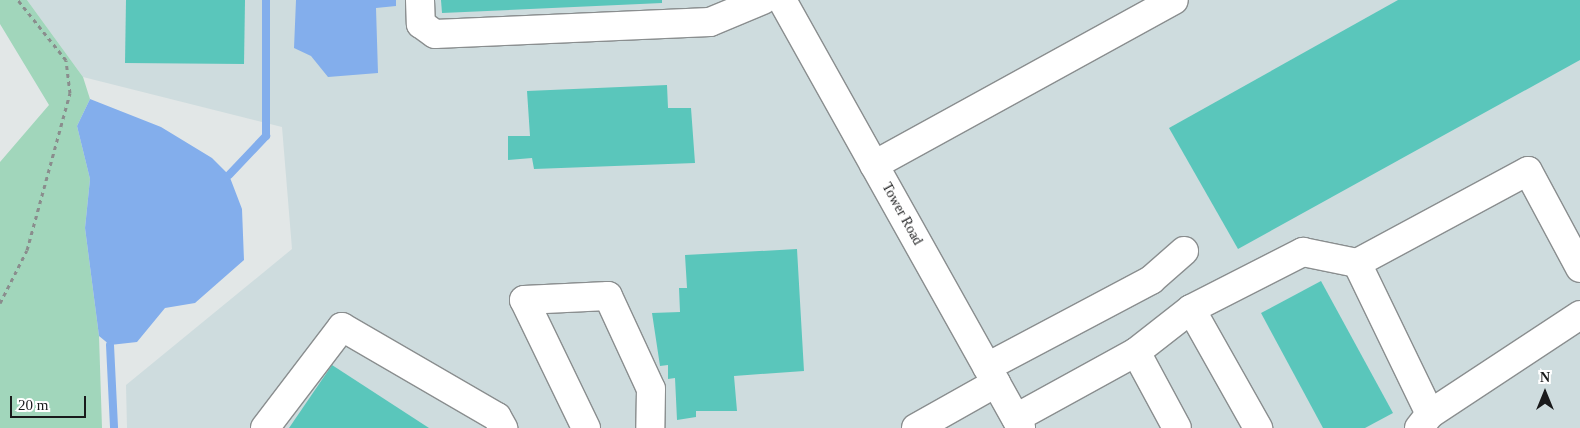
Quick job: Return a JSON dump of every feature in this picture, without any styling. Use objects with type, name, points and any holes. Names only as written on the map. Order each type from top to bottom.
[{"type":"street","points":[[420,0],[421,24],[435,34],[710,22],[763,0]]},
{"type":"street","name":"Tower Road","points":[[782,0],[1018,423]]},
{"type":"street","points":[[874,165],[1174,0]]},
{"type":"street","points":[[1018,423],[1136,352],[1191,309],[1303,252],[1356,263],[1528,171],[1580,268]]},
{"type":"street","points":[[916,428],[992,375],[1151,280],[1184,251]]},
{"type":"street","points":[[1356,263],[1424,421],[1580,314]]},
{"type":"street","points":[[586,428],[524,300],[608,296],[652,389],[650,428]]},
{"type":"street","points":[[1191,309],[1258,428]]},
{"type":"street","points":[[265,428],[342,327],[497,417],[503,428]]},
{"type":"street","points":[[1136,352],[1177,428]]},
{"type":"path","points":[[0,303],[27,250],[70,93],[66,60],[18,0]]},
{"type":"shaded area","points":[[27,0],[1580,0],[1580,428],[127,428],[126,385],[292,249],[282,127],[83,77]]},
{"type":"green space","points":[[0,0],[27,0],[83,77],[90,99],[77,126],[90,179],[85,228],[99,336],[102,428],[0,428],[0,162],[49,105],[0,24]]},
{"type":"water","points":[[296,0],[396,0],[396,6],[376,8],[378,73],[328,77],[311,56],[294,48]]},
{"type":"water","points":[[90,99],[161,127],[212,158],[229,175],[242,209],[244,260],[195,303],[165,308],[137,342],[110,345],[99,336],[85,228],[90,179],[77,126]]},
{"type":"building","points":[[126,0],[245,0],[244,64],[125,63]]},
{"type":"building","points":[[441,0],[662,0],[662,3],[442,13]]},
{"type":"building","points":[[1398,0],[1580,0],[1580,60],[1238,249],[1169,128]]},
{"type":"building","points":[[667,85],[668,108],[691,108],[695,163],[534,169],[532,158],[508,160],[508,136],[530,136],[527,91]]},
{"type":"building","points":[[797,249],[804,371],[734,376],[737,411],[696,411],[696,417],[677,420],[675,378],[668,379],[668,365],[660,366],[652,313],[680,312],[679,288],[687,288],[685,255]]},
{"type":"building","points":[[1321,281],[1393,413],[1365,428],[1323,428],[1261,313]]},
{"type":"building","points":[[332,365],[429,428],[289,428]]},
{"type":"waterway","points":[[229,175],[266,136],[266,0]]},
{"type":"waterway","points":[[110,345],[114,428]]}]
